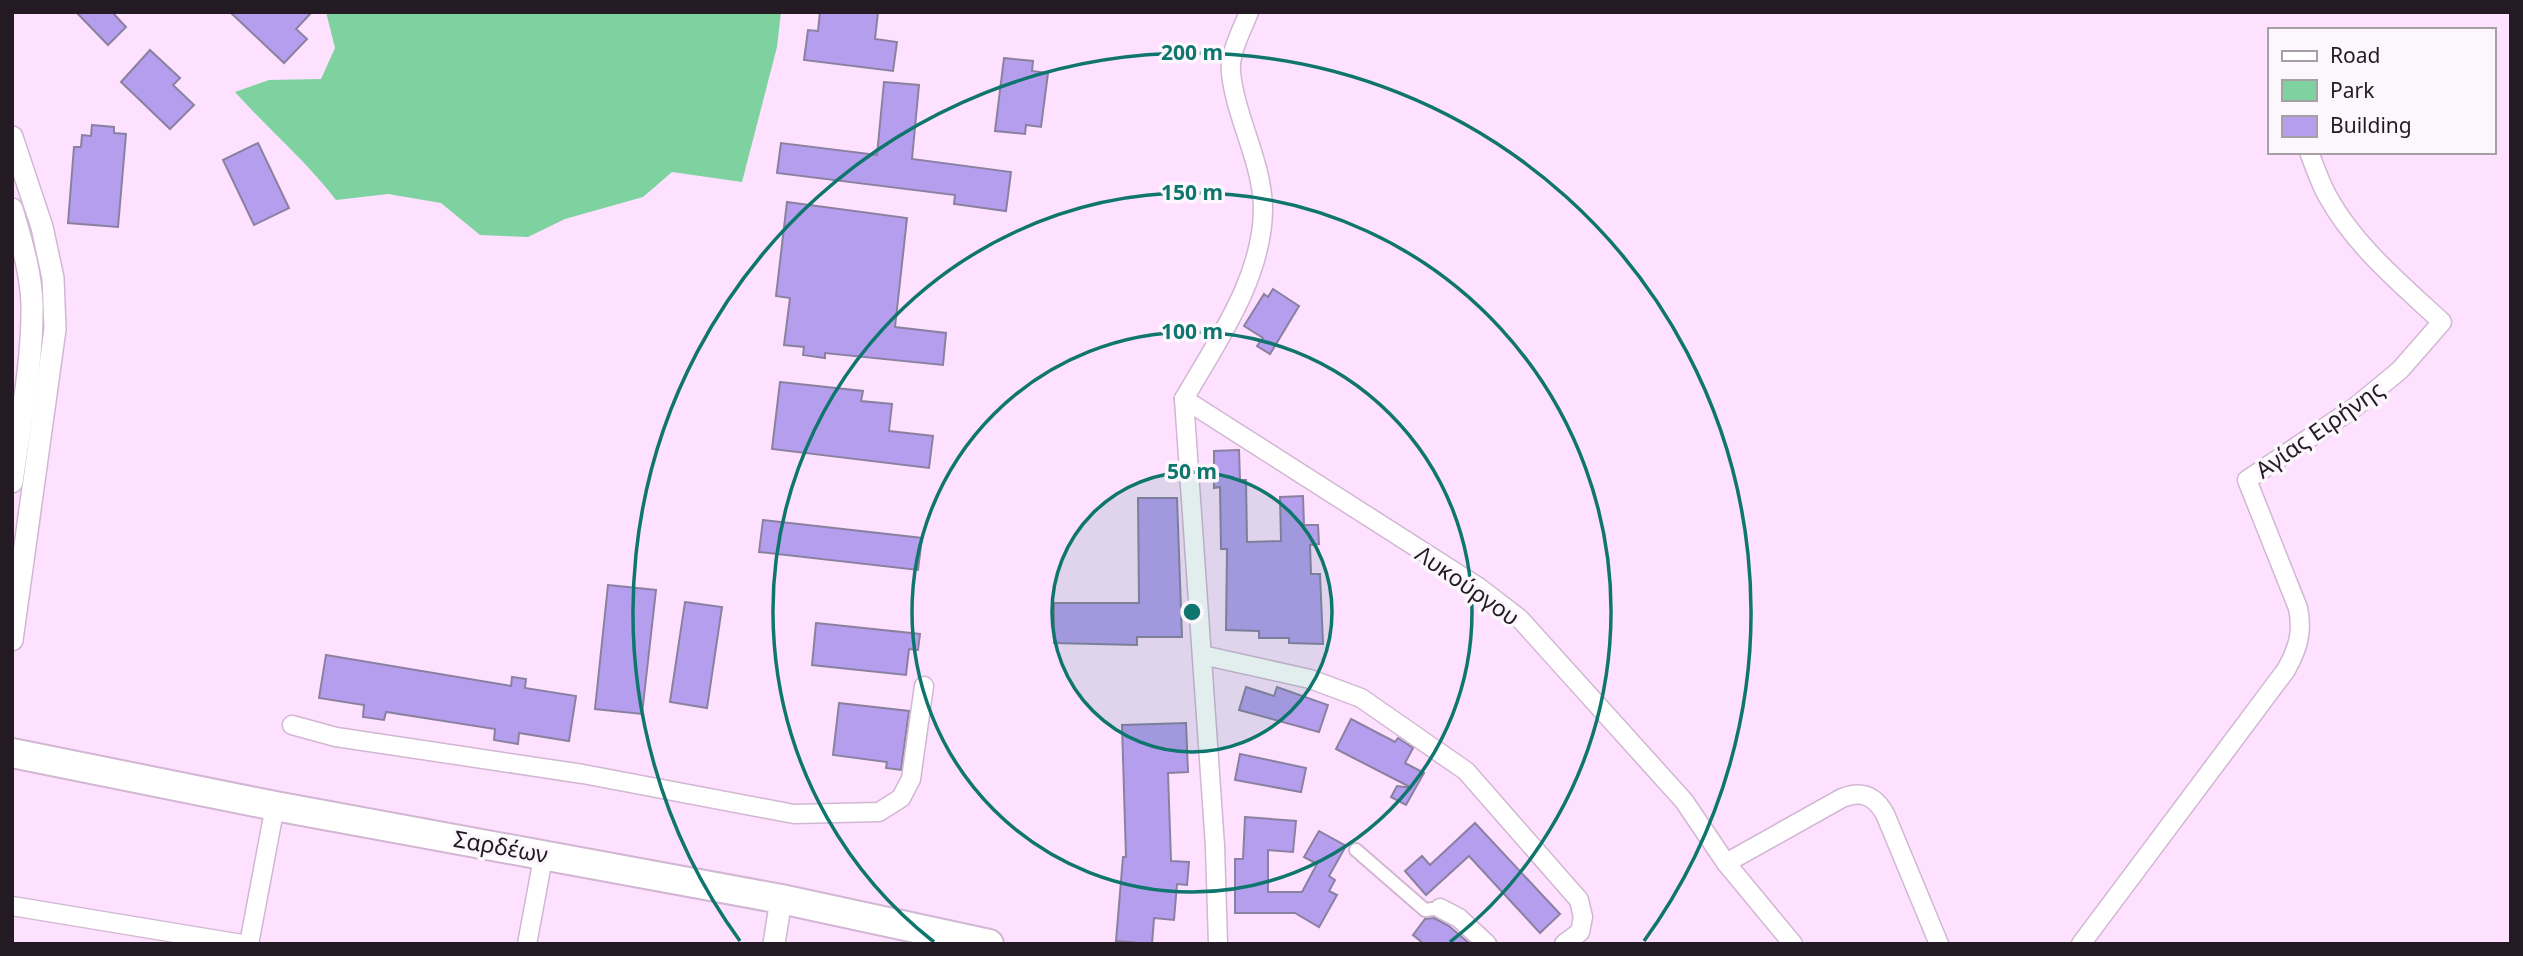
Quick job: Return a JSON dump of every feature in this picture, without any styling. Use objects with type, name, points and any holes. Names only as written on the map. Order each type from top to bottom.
[{"type":"main road","name":"Σαρδέων","points":[[12,753],[275,806],[544,853],[781,899],[961,941]]},
{"type":"street","points":[[1218,944],[1184,399],[1247,285],[1261,234],[1263,207],[1258,177],[1230,72],[1236,45],[1249,12]]},
{"type":"street","points":[[12,136],[42,227],[53,278],[55,328],[12,640]]},
{"type":"street","name":"Αγίας Ειρήνης","points":[[2081,944],[2286,670],[2298,648],[2302,627],[2298,608],[2247,480],[2354,408],[2400,370],[2442,322],[2397,281],[2355,234],[2328,198],[2310,154]]},
{"type":"street","points":[[12,209],[25,251],[32,304],[28,362],[12,482]]},
{"type":"street","name":"Λυκούργου","points":[[1184,399],[1477,586],[1520,619],[1684,801],[1726,863],[1793,944]]},
{"type":"street","points":[[1202,655],[1310,679],[1361,698],[1465,771],[1578,900],[1583,917],[1580,932],[1564,944]]},
{"type":"street","points":[[292,725],[336,737],[583,774],[794,814],[879,812],[901,798],[911,779],[924,686]]},
{"type":"street","points":[[1726,863],[1842,798],[1854,793],[1868,795],[1879,802],[1939,944]]},
{"type":"street","points":[[249,944],[275,806]]},
{"type":"street","points":[[1356,850],[1425,910],[1440,908],[1459,918],[1487,944]]},
{"type":"street","points":[[527,944],[544,853]]},
{"type":"street","points":[[774,944],[781,899]]},
{"type":"street","points":[[12,906],[242,944]]},
{"type":"green space","points":[[326,12],[781,12],[777,47],[742,182],[672,172],[643,197],[565,219],[528,237],[480,235],[441,203],[388,194],[336,200],[235,92],[269,80],[321,79],[335,48]]},
{"type":"building","points":[[76,12],[112,12],[126,27],[108,45]]},
{"type":"building","points":[[230,12],[312,12],[296,29],[307,39],[284,63]]},
{"type":"building","points":[[820,12],[878,12],[875,39],[897,42],[893,71],[804,60],[808,30],[818,31]]},
{"type":"building","points":[[150,50],[180,78],[173,85],[194,105],[170,129],[121,82]]},
{"type":"building","points":[[1004,58],[1033,61],[1032,71],[1048,73],[1041,127],[1026,125],[1025,134],[995,131]]},
{"type":"building","points":[[884,82],[919,85],[912,159],[1011,172],[1006,211],[954,204],[955,195],[777,173],[781,143],[877,155]]},
{"type":"building","points":[[92,125],[114,127],[114,133],[126,134],[118,227],[68,223],[74,147],[81,147],[82,135],[91,136]]},
{"type":"building","points":[[258,143],[289,208],[254,225],[223,160]]},
{"type":"building","points":[[787,202],[907,218],[895,327],[946,333],[943,365],[825,353],[825,358],[803,355],[804,347],[784,345],[790,298],[776,296]]},
{"type":"building","points":[[1273,289],[1299,306],[1270,354],[1257,346],[1263,338],[1244,326],[1264,294],[1268,297]]},
{"type":"building","points":[[780,382],[863,391],[861,401],[892,404],[889,431],[933,436],[929,468],[772,449]]},
{"type":"building","points":[[1239,450],[1240,480],[1246,480],[1247,542],[1281,541],[1280,497],[1303,496],[1304,525],[1318,525],[1319,544],[1310,545],[1311,574],[1320,574],[1323,644],[1289,643],[1289,638],[1259,638],[1259,631],[1226,630],[1227,549],[1221,549],[1220,487],[1214,488],[1214,451]]},
{"type":"building","points":[[1138,498],[1177,498],[1182,637],[1137,637],[1137,645],[1054,643],[1054,603],[1139,603]]},
{"type":"building","points":[[763,520],[922,538],[918,570],[759,552]]},
{"type":"building","points":[[608,585],[656,590],[642,714],[595,709]]},
{"type":"building","points":[[685,602],[722,607],[707,708],[670,702]]},
{"type":"building","points":[[816,623],[920,634],[918,650],[909,649],[906,675],[812,665]]},
{"type":"building","points":[[326,655],[511,686],[512,677],[526,679],[525,688],[576,696],[569,741],[519,733],[518,744],[494,740],[495,729],[386,712],[384,720],[363,717],[364,705],[319,698]]},
{"type":"building","points":[[1246,687],[1274,696],[1277,687],[1328,705],[1319,732],[1239,710]]},
{"type":"building","points":[[839,703],[909,711],[901,770],[886,768],[887,762],[833,755]]},
{"type":"building","points":[[1351,719],[1395,742],[1398,738],[1413,748],[1405,763],[1424,773],[1406,805],[1391,797],[1397,786],[1412,788],[1336,749]]},
{"type":"building","points":[[1186,723],[1188,772],[1168,773],[1171,861],[1189,862],[1187,885],[1177,884],[1174,920],[1154,918],[1152,944],[1116,941],[1123,857],[1126,857],[1122,725]]},
{"type":"building","points":[[1240,754],[1306,768],[1301,792],[1235,780]]},
{"type":"building","points":[[1245,817],[1296,821],[1293,852],[1268,850],[1268,892],[1302,892],[1317,864],[1304,857],[1319,831],[1346,846],[1329,876],[1335,880],[1329,891],[1337,895],[1319,927],[1295,913],[1235,913],[1235,859],[1243,859]]},
{"type":"building","points":[[1475,823],[1560,914],[1540,933],[1469,856],[1426,895],[1405,871],[1422,856],[1430,865]]},
{"type":"building","points":[[1434,918],[1449,926],[1470,944],[1424,944],[1413,935],[1425,919]]}]
